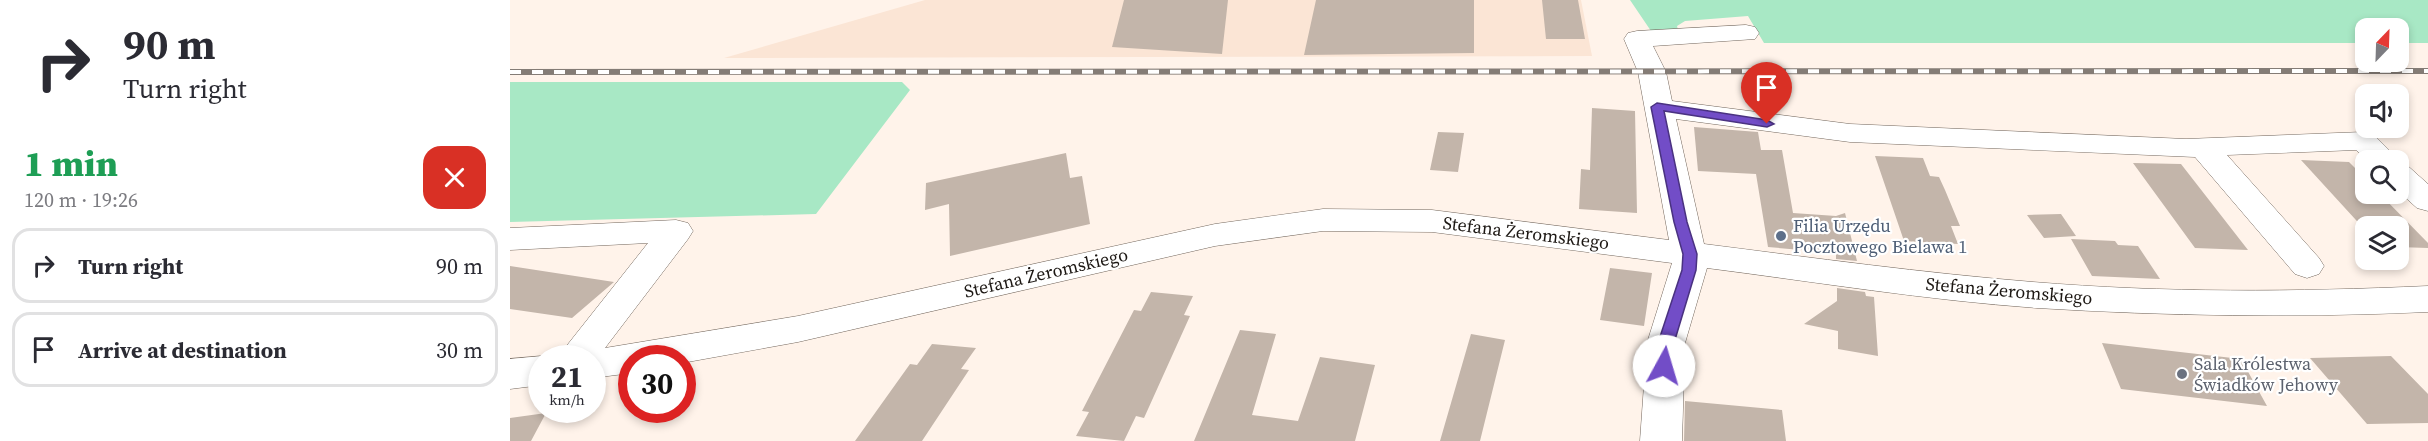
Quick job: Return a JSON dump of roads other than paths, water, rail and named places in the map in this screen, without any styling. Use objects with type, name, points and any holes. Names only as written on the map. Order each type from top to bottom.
[{"type":"street","points":[[1661,441],[1666,343],[1689,270],[1690,254],[1681,222],[1652,72],[1637,39],[1746,33]]},
{"type":"street","points":[[1657,107],[1747,121],[1850,133],[2204,148],[2363,141],[2373,150]]},
{"type":"street","points":[[2204,148],[2307,266]]},
{"type":"street","points":[[2409,184],[2428,201]]},
{"type":"street","name":"Stefana Żeromskiego","points":[[696,348],[798,329],[1215,235],[1300,222],[1377,219],[1450,222],[1954,287],[2066,297],[2217,304],[2428,299]]},
{"type":"street","points":[[510,239],[676,231],[586,345]]},
{"type":"street","points":[[510,374],[528,372]]},
{"type":"railway","points":[[510,72],[2428,71]]},
{"type":"place","name":"Filia Urzędu Pocztowego Bielawa 1","points":[[1781,236]]},
{"type":"place","name":"Sala Królestwa Świadków Jehowy","points":[[2182,374]]}]
